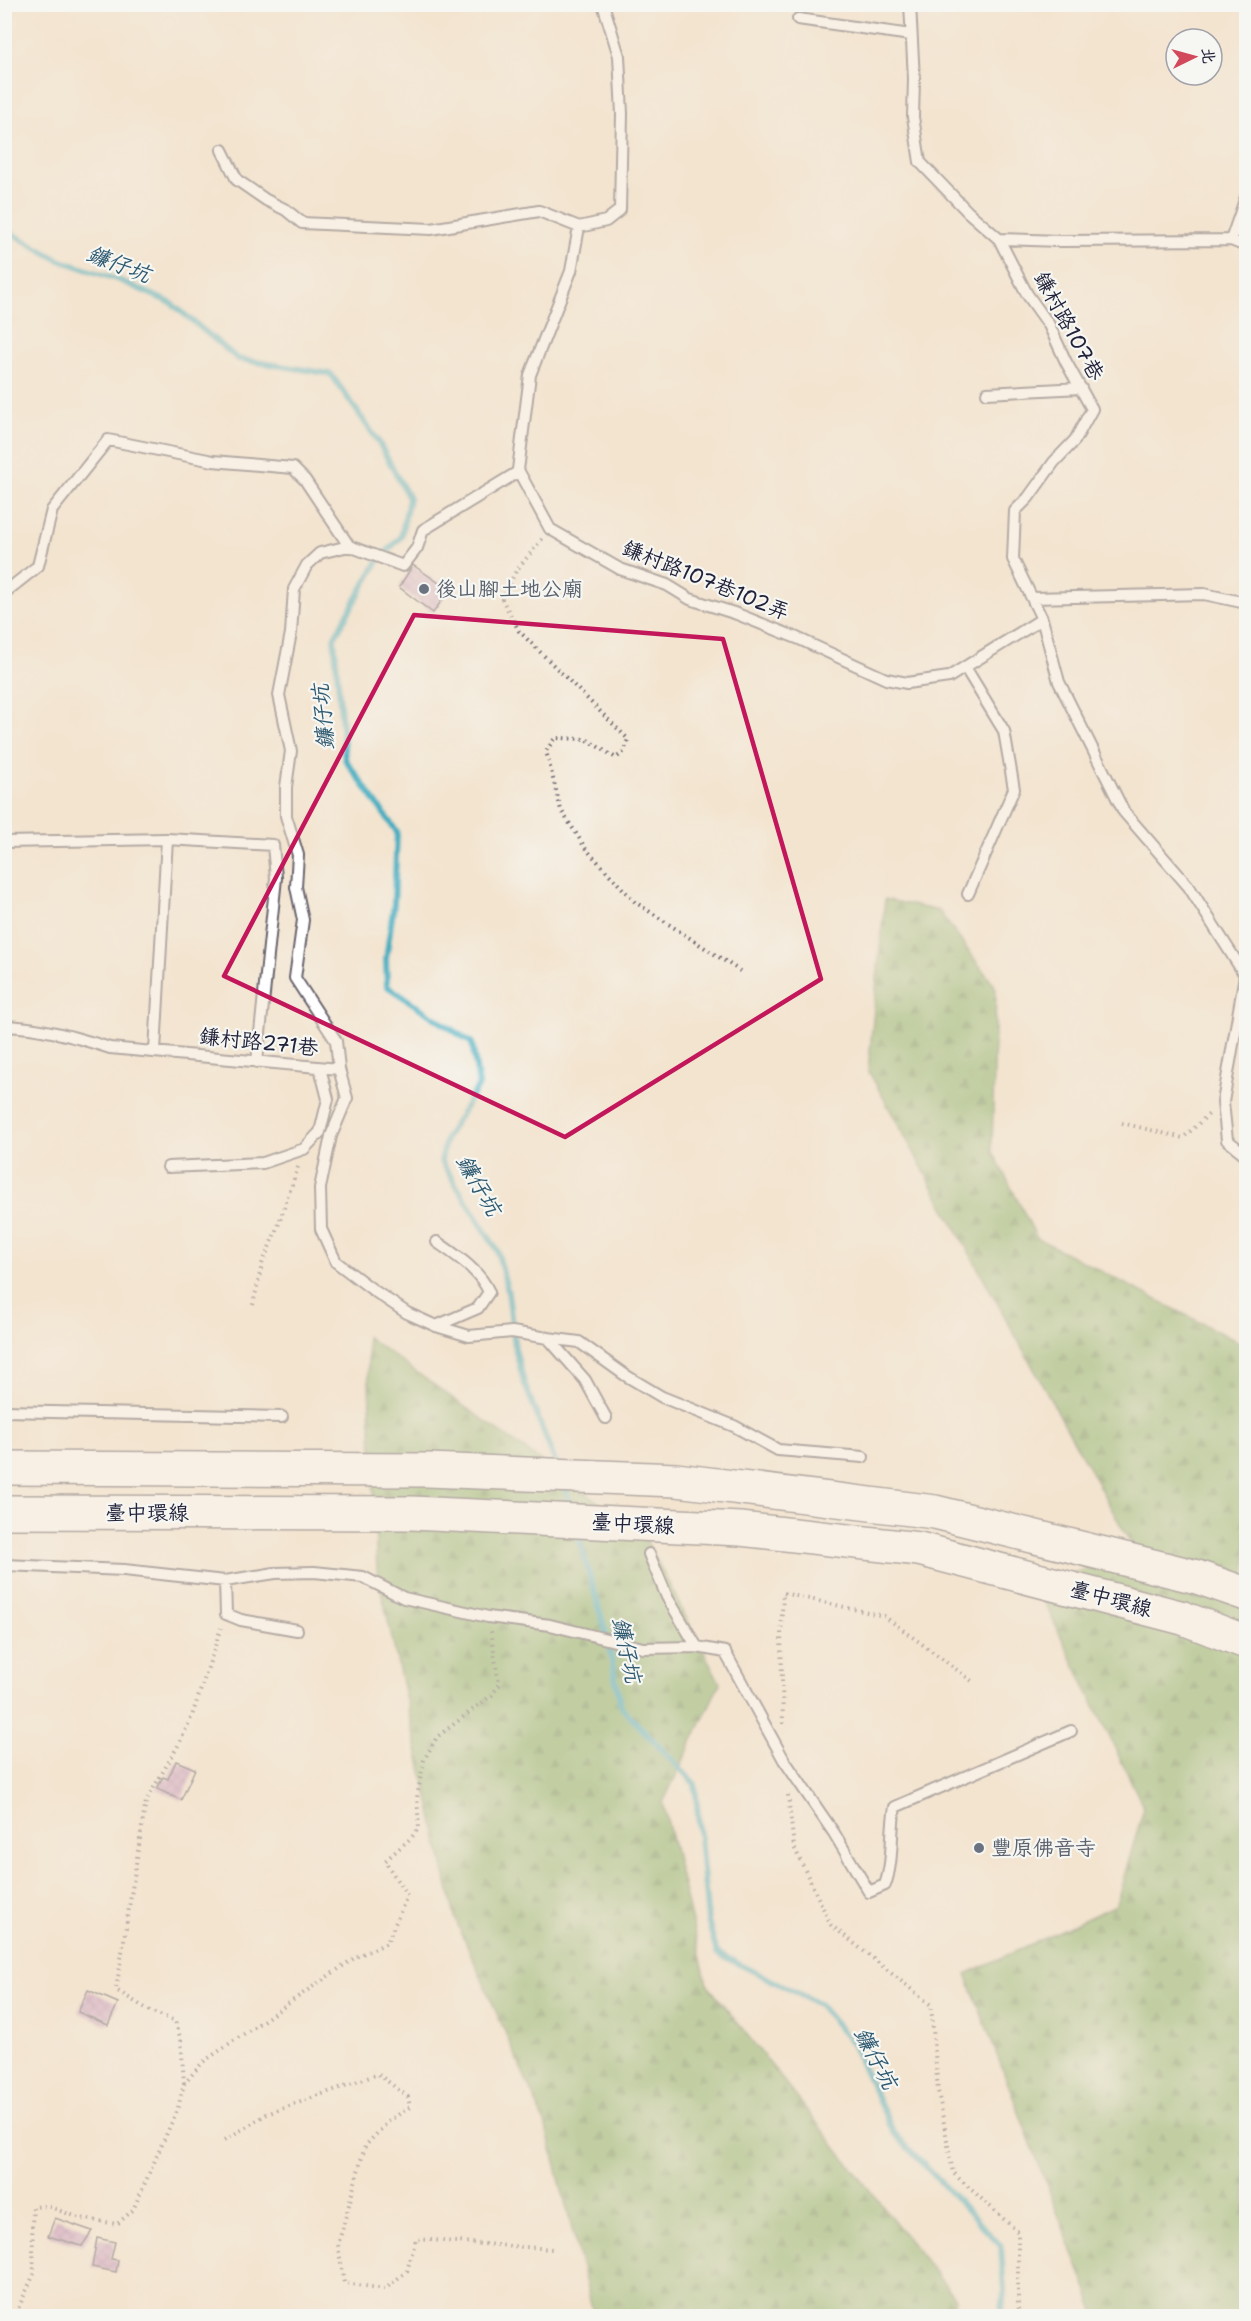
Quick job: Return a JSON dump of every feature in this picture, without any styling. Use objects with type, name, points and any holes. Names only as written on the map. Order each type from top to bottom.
[{"type":"highway","name":"臺中環線","points":[[4,1468],[428,1470],[676,1480],[934,1512],[1197,1576],[1246,1593]]},
{"type":"highway","name":"臺中環線","points":[[4,1512],[412,1513],[740,1529],[919,1549],[1183,1618],[1246,1642]]},
{"type":"lane","points":[[222,150],[237,180],[266,200],[286,210],[302,223],[431,229],[539,211],[579,227],[606,221],[620,210],[622,114],[619,56],[603,4]]},
{"type":"lane","name":"鎌村路107巷","points":[[910,4],[914,79],[913,117],[920,162],[968,212],[999,239],[1028,294],[1049,325],[1092,409],[1075,440],[1054,462],[1028,498],[1015,511],[1013,559],[1042,619],[1059,682],[1124,812],[1188,887],[1246,975]]},
{"type":"lane","points":[[798,19],[912,35]]},
{"type":"lane","points":[[1231,240],[1246,196]]},
{"type":"lane","points":[[550,529],[518,472],[530,375],[571,271],[579,227]]},
{"type":"lane","name":"鎌村路107巷","points":[[999,239],[1231,240],[1246,246]]},
{"type":"lane","points":[[987,393],[1082,388]]},
{"type":"lane","points":[[4,593],[38,566],[52,510],[108,440],[213,460],[292,468],[305,480],[349,546]]},
{"type":"lane","points":[[339,1070],[336,1041],[295,978],[303,920],[296,887],[298,855],[286,816],[286,787],[291,751],[279,695],[291,633],[294,589],[307,565],[320,553],[349,546],[403,566],[417,548],[423,530],[518,472]]},
{"type":"lane","name":"鎌村路107巷102弄","points":[[550,529],[620,569],[667,585],[690,599],[737,614],[797,638],[886,679],[908,683],[949,677],[1042,619]]},
{"type":"lane","points":[[1032,598],[1204,594],[1246,603]]},
{"type":"lane","points":[[965,667],[1004,731],[1014,789],[968,894]]},
{"type":"lane","points":[[155,1051],[167,839]]},
{"type":"lane","points":[[4,842],[167,839],[273,845],[276,878],[257,1062]]},
{"type":"lane","points":[[1246,975],[1223,1102],[1227,1140],[1246,1155]]},
{"type":"lane","name":"鎌村路271巷","points":[[4,1026],[32,1026],[110,1048],[339,1070],[347,1098],[331,1136],[320,1188],[321,1229],[336,1262],[373,1290],[407,1313],[436,1326],[469,1336],[512,1332],[579,1342],[625,1375],[662,1397],[734,1426],[778,1450],[863,1456]]},
{"type":"lane","points":[[168,1167],[263,1163],[304,1149],[321,1132],[328,1099],[320,1068]]},
{"type":"lane","points":[[436,1326],[478,1308],[489,1292],[484,1281],[462,1259],[437,1242]]},
{"type":"lane","points":[[548,1338],[585,1380],[606,1418]]},
{"type":"lane","points":[[4,1411],[282,1417]]},
{"type":"lane","points":[[649,1554],[667,1596],[696,1647]]},
{"type":"lane","points":[[4,1564],[124,1570],[225,1581],[275,1573],[314,1572],[363,1577],[404,1598],[488,1617],[550,1625],[643,1648],[696,1647],[725,1652],[784,1760],[834,1833],[868,1892],[885,1885],[891,1867],[895,1807],[1071,1731]]},
{"type":"lane","points":[[225,1581],[226,1614],[241,1620],[297,1630]]},
{"type":"path","points":[[550,529],[516,571],[502,599],[519,632],[628,740],[624,752],[616,758],[586,739],[555,738],[546,751],[561,810],[586,849],[635,902],[740,971]]},
{"type":"path","points":[[1122,1123],[1183,1138],[1223,1102]]},
{"type":"path","points":[[253,1305],[262,1264],[279,1226],[304,1149]]},
{"type":"path","points":[[972,1682],[884,1616],[783,1593],[781,1635],[784,1760],[794,1847],[831,1925],[931,2005],[938,2091],[953,2173],[1018,2232],[1018,2316]]},
{"type":"path","points":[[4,2314],[16,2313],[34,2274],[33,2207],[47,2206],[80,2218],[117,2224],[133,2210],[178,2108],[184,2084],[181,2040],[176,2021],[150,2011],[116,1990],[146,1801],[179,1744],[192,1716],[226,1614]]},
{"type":"path","points":[[184,2084],[203,2062],[356,1957],[387,1943],[407,1896],[385,1861],[419,1828],[417,1797],[424,1760],[437,1737],[492,1695],[499,1685],[488,1617]]},
{"type":"path","points":[[225,2140],[267,2114],[378,2074],[408,2097],[410,2107],[390,2120],[365,2146],[338,2245],[344,2283],[385,2289],[407,2271],[416,2239],[552,2249]]},
{"type":"highlighted area","points":[[414,615],[723,639],[821,979],[565,1137],[224,976]]},
{"type":"green space","points":[[885,899],[939,911],[996,988],[992,1150],[1037,1238],[1246,1346],[1246,2316],[1097,2316],[966,1974],[1116,1905],[1144,1808],[1036,1585],[1136,1553],[868,1070]]},
{"type":"green space","points":[[367,1337],[643,1534],[720,1683],[663,1803],[707,1984],[955,2298],[952,2316],[594,2316],[545,2123],[455,1918],[377,1572]]},
{"type":"building","name":"後山腳土地公廟","points":[[413,565],[449,590],[433,613],[399,587]]},
{"type":"building","points":[[176,1761],[195,1769],[181,1800],[157,1789],[163,1777],[168,1779]]},
{"type":"building","points":[[88,1990],[118,2003],[108,2025],[78,2012]]},
{"type":"building","points":[[55,2218],[92,2231],[82,2246],[48,2236]]},
{"type":"building","points":[[97,2238],[115,2242],[111,2259],[118,2260],[116,2272],[92,2267]]},
{"type":"waterway","name":"鐮仔坑","points":[[4,229],[59,260],[121,281],[171,303],[238,359],[331,374],[378,441],[409,498],[401,537],[378,561],[334,638],[345,759],[397,832],[394,903],[386,959],[387,986],[472,1043],[479,1085],[446,1138],[441,1161],[497,1250],[508,1292],[515,1348],[524,1382],[556,1464]]},
{"type":"waterway","name":"鐮仔坑","points":[[564,1484],[572,1512]]},
{"type":"waterway","name":"鐮仔坑","points":[[577,1531],[606,1633],[621,1707],[695,1784],[708,1921],[717,1953],[819,2004],[851,2042],[894,2133],[1001,2246],[1004,2292],[1001,2316]]},
{"type":"place","name":"後山腳土地公廟","points":[[424,589]]},
{"type":"place","name":"豐原佛音寺","points":[[979,1848]]}]
